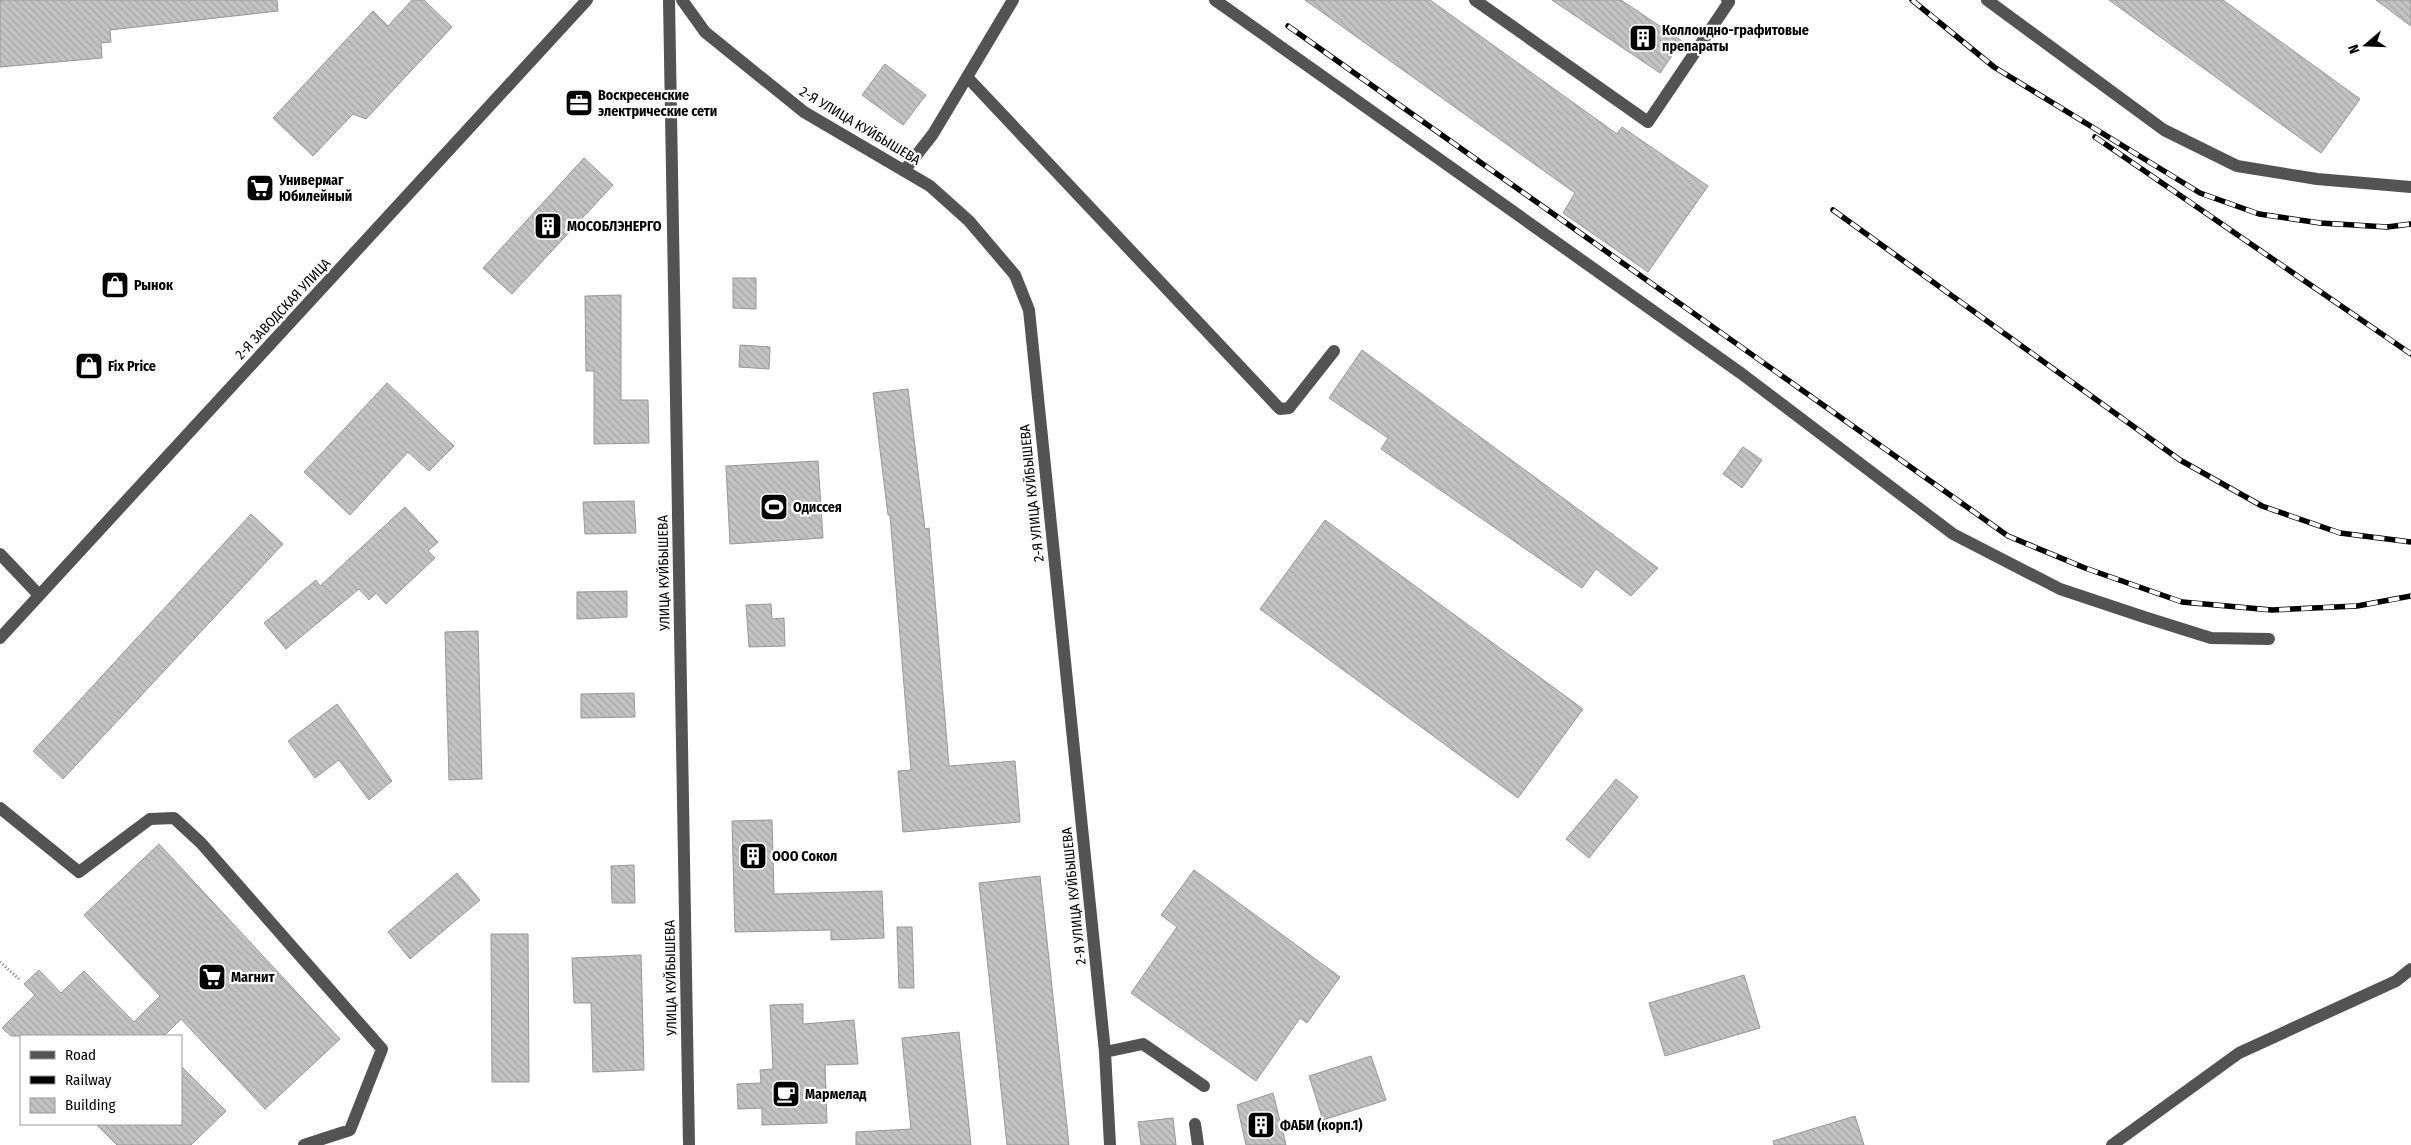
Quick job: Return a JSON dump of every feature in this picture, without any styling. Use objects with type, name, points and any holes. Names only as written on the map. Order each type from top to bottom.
[{"type":"street","name":"2-Я ЗАВОДСКАЯ УЛИЦА","points":[[0,638],[587,0]]},
{"type":"street","name":"УЛИЦА КУЙБЫШЕВА","points":[[669,0],[689,1145]]},
{"type":"street","name":"2-Я УЛИЦА КУЙБЫШЕВА","points":[[682,0],[705,32],[804,112],[930,186],[969,221],[1015,275],[1029,310],[1105,1052],[1110,1145]]},
{"type":"street","points":[[904,171],[933,134],[1013,0]]},
{"type":"street","points":[[1215,0],[1742,374],[1953,534],[2060,589],[2144,617],[2211,638],[2269,638]]},
{"type":"street","points":[[1475,0],[1648,122],[1729,2],[1727,0]]},
{"type":"street","points":[[1987,0],[2164,130],[2237,166],[2317,179],[2411,187]]},
{"type":"street","points":[[968,77],[1280,409],[1289,408],[1334,351]]},
{"type":"street","points":[[0,554],[39,595]]},
{"type":"street","points":[[0,808],[78,872],[150,820],[174,818],[200,843],[382,1049],[350,1130],[304,1145]]},
{"type":"street","points":[[2112,1145],[2239,1053],[2396,981],[2411,969]]},
{"type":"street","points":[[1105,1052],[1143,1044],[1204,1086]]},
{"type":"street","points":[[1195,1124],[1198,1145]]},
{"type":"path","points":[[0,962],[19,979]]},
{"type":"building","points":[[0,0],[277,0],[278,11],[110,30],[111,42],[101,43],[102,58],[0,67]]},
{"type":"building","points":[[412,0],[424,0],[452,27],[366,119],[353,114],[313,156],[273,118],[373,11],[388,26]]},
{"type":"building","points":[[1305,0],[1430,0],[1617,134],[1622,127],[1708,186],[1648,272],[1563,213],[1575,193]]},
{"type":"building","name":"Коллоидно-графитовые препараты","points":[[1552,0],[1621,0],[1682,41],[1660,73]]},
{"type":"building","points":[[2109,0],[2223,0],[2360,99],[2321,153]]},
{"type":"building","points":[[2376,0],[2411,0],[2411,26]]},
{"type":"building","points":[[885,64],[926,95],[903,125],[862,95]]},
{"type":"building","name":"МОСОБЛЭНЕРГО","points":[[584,158],[613,185],[512,294],[483,268]]},
{"type":"building","points":[[733,278],[756,278],[756,309],[733,308]]},
{"type":"building","points":[[621,295],[621,400],[648,400],[649,443],[594,444],[594,371],[586,371],[585,296]]},
{"type":"building","points":[[740,345],[770,347],[769,369],[739,367]]},
{"type":"building","points":[[1362,350],[1658,568],[1631,596],[1596,569],[1582,588],[1381,449],[1388,438],[1329,398]]},
{"type":"building","points":[[387,383],[454,446],[429,471],[408,452],[350,515],[304,472]]},
{"type":"building","points":[[908,389],[925,529],[929,528],[949,766],[1015,761],[1020,822],[903,832],[898,771],[911,770],[890,515],[888,515],[873,393]]},
{"type":"building","points":[[1743,447],[1762,460],[1742,488],[1723,474]]},
{"type":"building","points":[[818,461],[823,538],[730,544],[726,466]]},
{"type":"building","points":[[634,501],[636,533],[585,534],[583,502]]},
{"type":"building","points":[[405,507],[438,542],[428,551],[435,558],[386,604],[376,593],[369,600],[359,589],[286,649],[264,623],[316,580],[320,586]]},
{"type":"building","points":[[251,514],[283,544],[63,779],[33,751]]},
{"type":"building","points":[[1325,520],[1583,709],[1518,798],[1260,609]]},
{"type":"building","points":[[627,591],[627,617],[577,619],[577,592]]},
{"type":"building","points":[[771,604],[772,619],[784,618],[785,646],[749,647],[746,605]]},
{"type":"building","points":[[478,631],[482,779],[449,780],[445,632]]},
{"type":"building","points":[[634,693],[635,717],[581,718],[581,694]]},
{"type":"building","points":[[337,704],[392,781],[369,800],[339,760],[315,778],[288,741]]},
{"type":"building","points":[[1616,779],[1638,797],[1589,858],[1566,839]]},
{"type":"building","name":"ООО Сокол","points":[[772,820],[774,894],[882,891],[884,938],[831,940],[831,930],[735,932],[732,821]]},
{"type":"building","name":"Магнит","points":[[159,844],[340,1039],[265,1109],[181,1019],[165,1035],[11,1036],[2,1028],[35,995],[24,984],[39,970],[61,993],[84,971],[134,1022],[160,996],[84,915]]},
{"type":"building","points":[[634,865],[635,903],[612,903],[611,866]]},
{"type":"building","points":[[1194,870],[1340,977],[1307,1023],[1300,1018],[1256,1081],[1131,993],[1177,927],[1161,915]]},
{"type":"building","points":[[457,873],[480,900],[410,959],[388,932]]},
{"type":"building","points":[[1040,876],[1069,1145],[1007,1145],[979,883]]},
{"type":"building","points":[[897,927],[912,927],[914,988],[899,988]]},
{"type":"building","points":[[491,934],[528,934],[529,1082],[492,1082]]},
{"type":"building","points":[[641,955],[644,1070],[593,1072],[591,1003],[574,1003],[572,958]]},
{"type":"building","points":[[1744,975],[1760,1028],[1665,1056],[1649,1003]]},
{"type":"building","points":[[803,1004],[803,1024],[854,1020],[858,1064],[825,1065],[827,1123],[762,1125],[762,1108],[738,1109],[737,1084],[761,1083],[760,1070],[773,1069],[770,1005]]},
{"type":"building","points":[[959,1032],[971,1145],[856,1145],[856,1132],[911,1129],[902,1038]]},
{"type":"building","points":[[1371,1056],[1386,1100],[1323,1120],[1309,1076]]},
{"type":"building","points":[[182,1067],[226,1111],[191,1145],[117,1145],[97,1125],[182,1125]]},
{"type":"building","name":"ФАБИ (корп.1)","points":[[1273,1093],[1286,1145],[1246,1145],[1237,1105]]},
{"type":"building","points":[[1855,1116],[1864,1145],[1774,1145],[1773,1141]]},
{"type":"building","points":[[1173,1118],[1176,1145],[1141,1145],[1138,1122]]},
{"type":"railway","points":[[1912,0],[1994,67],[2200,193],[2259,214],[2320,223],[2387,227],[2411,224]]},
{"type":"railway","points":[[1288,26],[2008,536],[2085,568],[2182,602],[2272,610],[2357,606],[2411,596]]},
{"type":"railway","points":[[2095,137],[2411,354]]},
{"type":"railway","points":[[1833,210],[2180,460],[2262,506],[2340,533],[2411,542]]},
{"type":"place","name":"Коллоидно-графитовые препараты","points":[[1643,38]]},
{"type":"place","name":"Воскресенские электрические сети","points":[[579,103]]},
{"type":"place","name":"Универмаг Юбилейный","points":[[260,188]]},
{"type":"place","name":"МОСОБЛЭНЕРГО","points":[[548,226]]},
{"type":"place","name":"Рынок","points":[[115,285]]},
{"type":"place","name":"Fix Price","points":[[89,366]]},
{"type":"place","name":"Одиссея","points":[[774,507]]},
{"type":"place","name":"ООО Сокол","points":[[753,856]]},
{"type":"place","name":"Магнит","points":[[212,977]]},
{"type":"place","name":"Мармелад","points":[[786,1094]]},
{"type":"place","name":"ФАБИ (корп.1)","points":[[1261,1125]]}]
